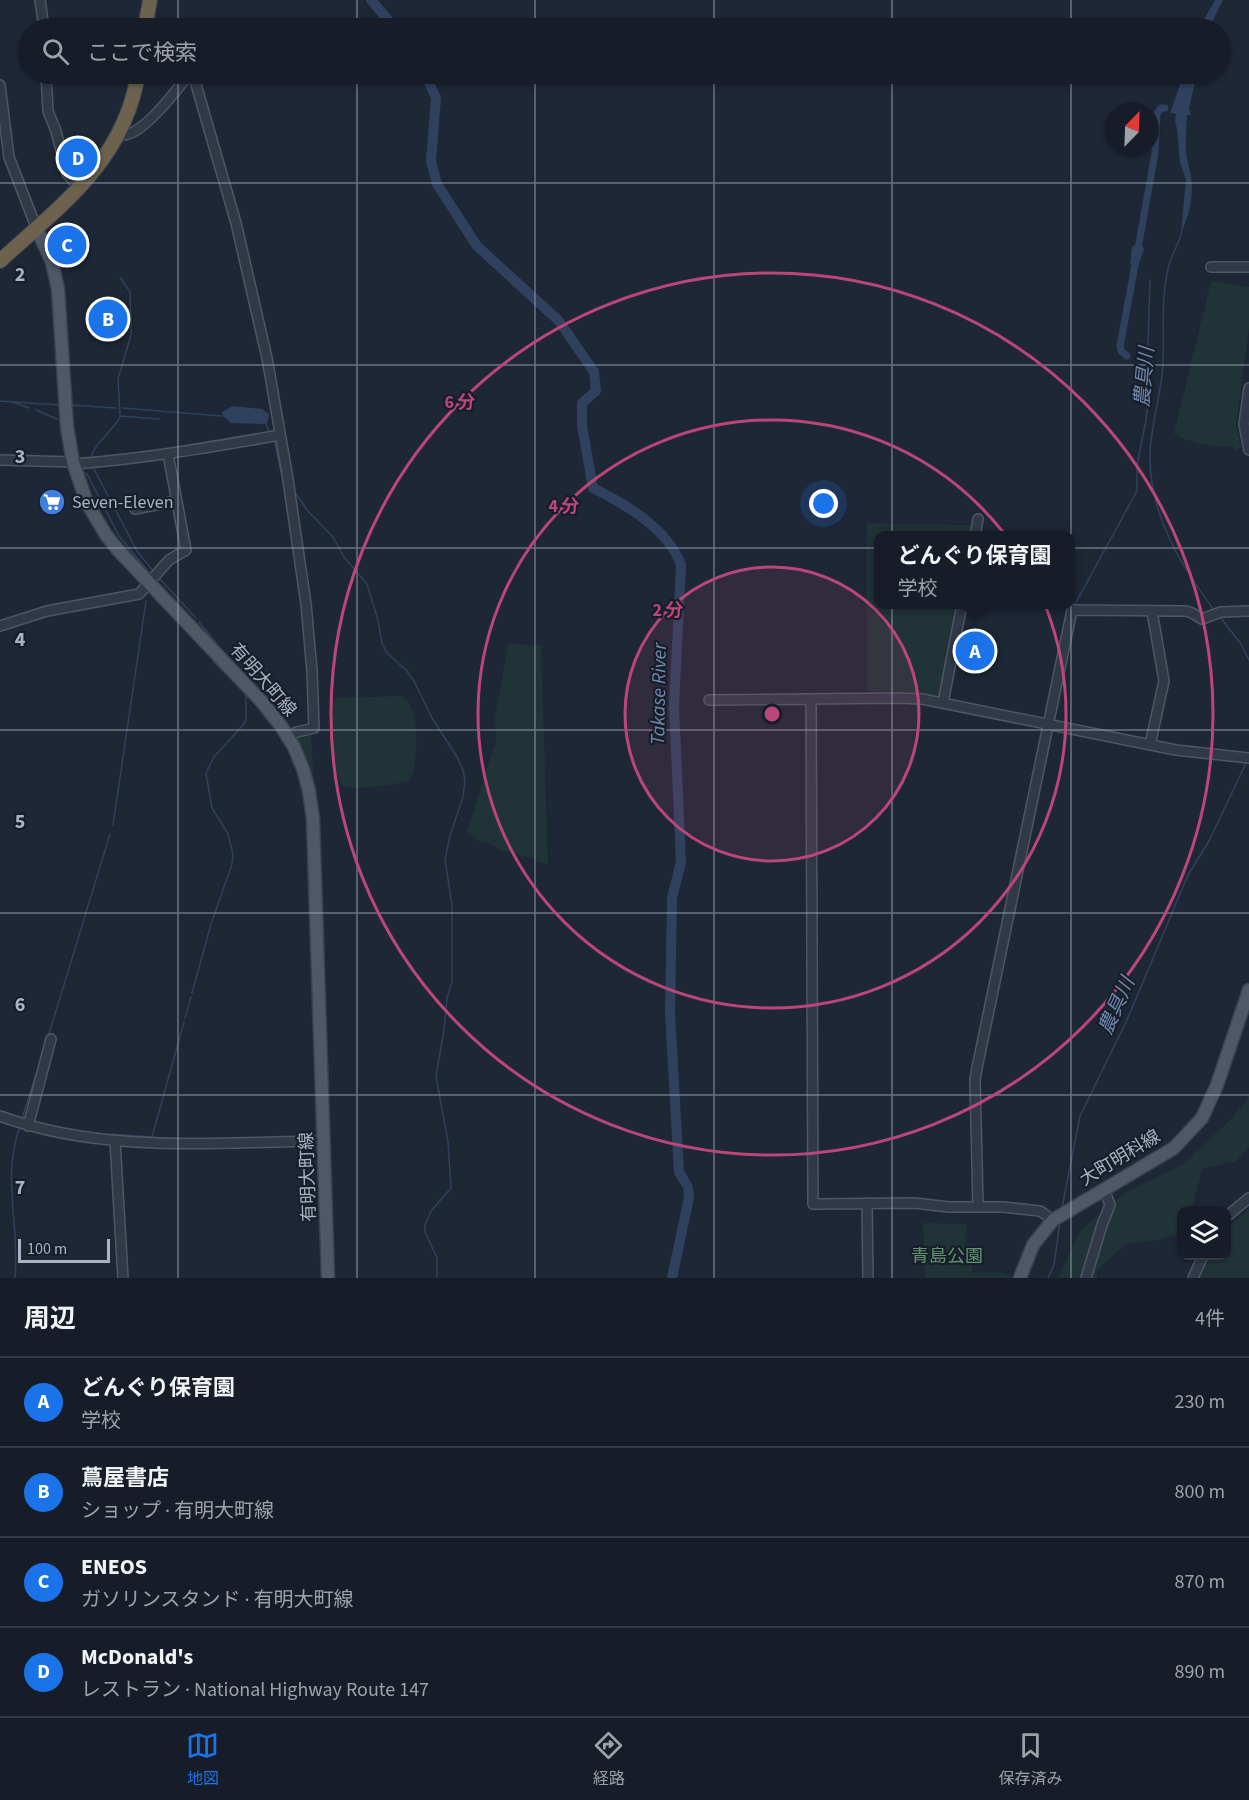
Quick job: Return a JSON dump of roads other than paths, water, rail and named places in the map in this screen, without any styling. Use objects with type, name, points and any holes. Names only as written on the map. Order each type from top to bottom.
[{"type":"highway","points":[[147,18],[150,0]]},
{"type":"highway","points":[[0,261],[79,187],[105,156],[120,133],[129,111],[136,84]]},
{"type":"main road","name":"有明大町線","points":[[36,227],[52,262],[58,289],[65,405],[73,463],[82,491],[96,518],[118,550],[269,709],[288,736],[306,780],[313,819],[328,1278]]},
{"type":"main road","name":"大町明科線","points":[[1020,1278],[1033,1245],[1054,1220],[1174,1148],[1202,1118],[1217,1084],[1249,990]]},
{"type":"street","points":[[40,0],[43,18]]},
{"type":"street","points":[[47,84],[50,117],[67,174],[79,187]]},
{"type":"street","points":[[120,133],[125,135],[134,132],[167,102],[182,84]]},
{"type":"street","points":[[194,84],[239,234],[262,333],[306,604],[314,728],[288,736]]},
{"type":"street","points":[[0,85],[9,158],[36,227]]},
{"type":"street","points":[[1211,267],[1249,267]]},
{"type":"street","points":[[1249,388],[1244,431],[1249,450]]},
{"type":"street","points":[[0,460],[100,463],[280,435]]},
{"type":"street","points":[[0,626],[46,611],[139,594],[170,560],[186,550],[168,454]]},
{"type":"street","points":[[135,509],[177,501]]},
{"type":"street","points":[[976,531],[978,519]]},
{"type":"street","points":[[943,703],[961,609]]},
{"type":"street","points":[[978,1206],[975,1080],[1071,610],[1190,611],[1200,618],[1221,612],[1249,611]]},
{"type":"street","points":[[1150,745],[1164,681],[1152,611]]},
{"type":"street","points":[[710,700],[899,698],[943,703],[1198,754],[1245,758]]},
{"type":"street","points":[[811,699],[813,1204],[914,1203],[949,1207],[978,1206],[1040,1211],[1054,1220]]},
{"type":"street","points":[[28,1126],[51,1039]]},
{"type":"street","points":[[0,1116],[28,1126],[77,1137],[115,1141],[146,1143],[325,1140]]},
{"type":"street","points":[[115,1141],[123,1278]]},
{"type":"street","points":[[1086,1278],[1110,1205],[1104,1190]]},
{"type":"street","points":[[1231,1214],[1249,1198]]},
{"type":"street","points":[[867,1203],[868,1278]]},
{"type":"street","points":[[1193,1278],[1201,1260]]},
{"type":"water","points":[[1215,0],[1223,0],[1214,18],[1205,18]]},
{"type":"water","points":[[1180,84],[1195,84],[1189,108],[1191,115],[1187,115],[1186,124],[1186,153],[1192,184],[1191,198],[1181,233],[1186,179],[1180,163],[1176,114],[1170,113]]},
{"type":"water","points":[[1140,241],[1144,249],[1138,267],[1130,264],[1132,247]]},
{"type":"water","points":[[233,406],[262,409],[269,414],[267,424],[231,423],[222,412]]},
{"type":"waterway","name":"Takase River","points":[[371,0],[386,18]]},
{"type":"waterway","name":"Takase River","points":[[430,84],[436,98],[431,161],[437,184],[477,246],[559,321],[594,372],[596,391],[582,403],[582,426],[593,488],[645,519],[667,540],[681,565],[674,706],[681,862],[672,898],[670,1013],[679,1172],[688,1187],[689,1197],[672,1278]]},
{"type":"waterway","points":[[1138,249],[1155,153],[1157,113],[1161,108],[1165,108]]},
{"type":"waterway","name":"農具川","points":[[1182,231],[1169,265],[1164,293],[1163,361],[1150,447],[1151,479],[1162,520],[1179,558],[1215,611]]},
{"type":"waterway","points":[[1127,356],[1121,351],[1120,346],[1136,260]]},
{"type":"waterway","points":[[120,277],[130,292],[131,327],[131,335],[118,379],[120,416],[159,419]]},
{"type":"waterway","points":[[1075,604],[1137,491],[1137,465],[1149,394],[1150,280]]},
{"type":"waterway","points":[[0,401],[59,405]]},
{"type":"waterway","points":[[13,402],[29,408]]},
{"type":"waterway","points":[[70,405],[116,408]]},
{"type":"waterway","points":[[122,408],[222,416]]},
{"type":"waterway","points":[[36,410],[57,419]]},
{"type":"waterway","points":[[90,459],[96,447],[120,417]]},
{"type":"waterway","points":[[266,424],[270,433]]},
{"type":"waterway","points":[[274,439],[282,476]]},
{"type":"waterway","points":[[94,469],[137,551],[153,571]]},
{"type":"waterway","points":[[83,472],[87,474],[119,536],[151,575]]},
{"type":"waterway","points":[[294,491],[307,510],[333,537],[344,557],[367,584],[382,643],[387,653],[406,670],[414,681],[432,718],[457,757],[465,781],[463,797],[445,859],[452,906],[452,982],[447,998],[436,1076],[448,1142],[451,1188],[431,1211],[425,1225],[425,1232],[437,1258],[437,1278]]},
{"type":"waterway","points":[[159,578],[196,618]]},
{"type":"waterway","points":[[113,825],[146,601]]},
{"type":"waterway","name":"農具川","points":[[1220,617],[1241,644],[1249,660]]},
{"type":"waterway","points":[[199,622],[216,643]]},
{"type":"waterway","points":[[214,662],[233,681]]},
{"type":"waterway","points":[[192,993],[211,924],[232,864],[233,854],[228,834],[212,808],[206,773],[214,757],[244,724],[246,695]]},
{"type":"waterway","points":[[1054,718],[1057,702]]},
{"type":"waterway","name":"農具川","points":[[1062,1208],[1080,1116],[1127,1020],[1188,875],[1209,841],[1246,763]]},
{"type":"waterway","points":[[48,1037],[110,834]]},
{"type":"waterway","points":[[185,1018],[191,997]]},
{"type":"waterway","points":[[111,1137],[110,1134],[152,1137],[184,1022]]},
{"type":"waterway","points":[[22,1118],[42,1056]]},
{"type":"waterway","points":[[15,1278],[12,1166],[19,1129]]},
{"type":"waterway","name":"農具川","points":[[1048,1278],[1054,1265],[1060,1221]]},
{"type":"waterway","points":[[115,1222],[118,1278]]},
{"type":"place","name":"McDonald's","points":[[78,158]]},
{"type":"place","name":"ENEOS","points":[[67,245]]},
{"type":"place","name":"蔦屋書店","points":[[108,319]]},
{"type":"place","name":"Seven-Eleven","points":[[52,502]]},
{"type":"place","name":"どんぐり保育園","points":[[975,651]]},
{"type":"park label","name":"青島公園","points":[[947,1256]]}]
